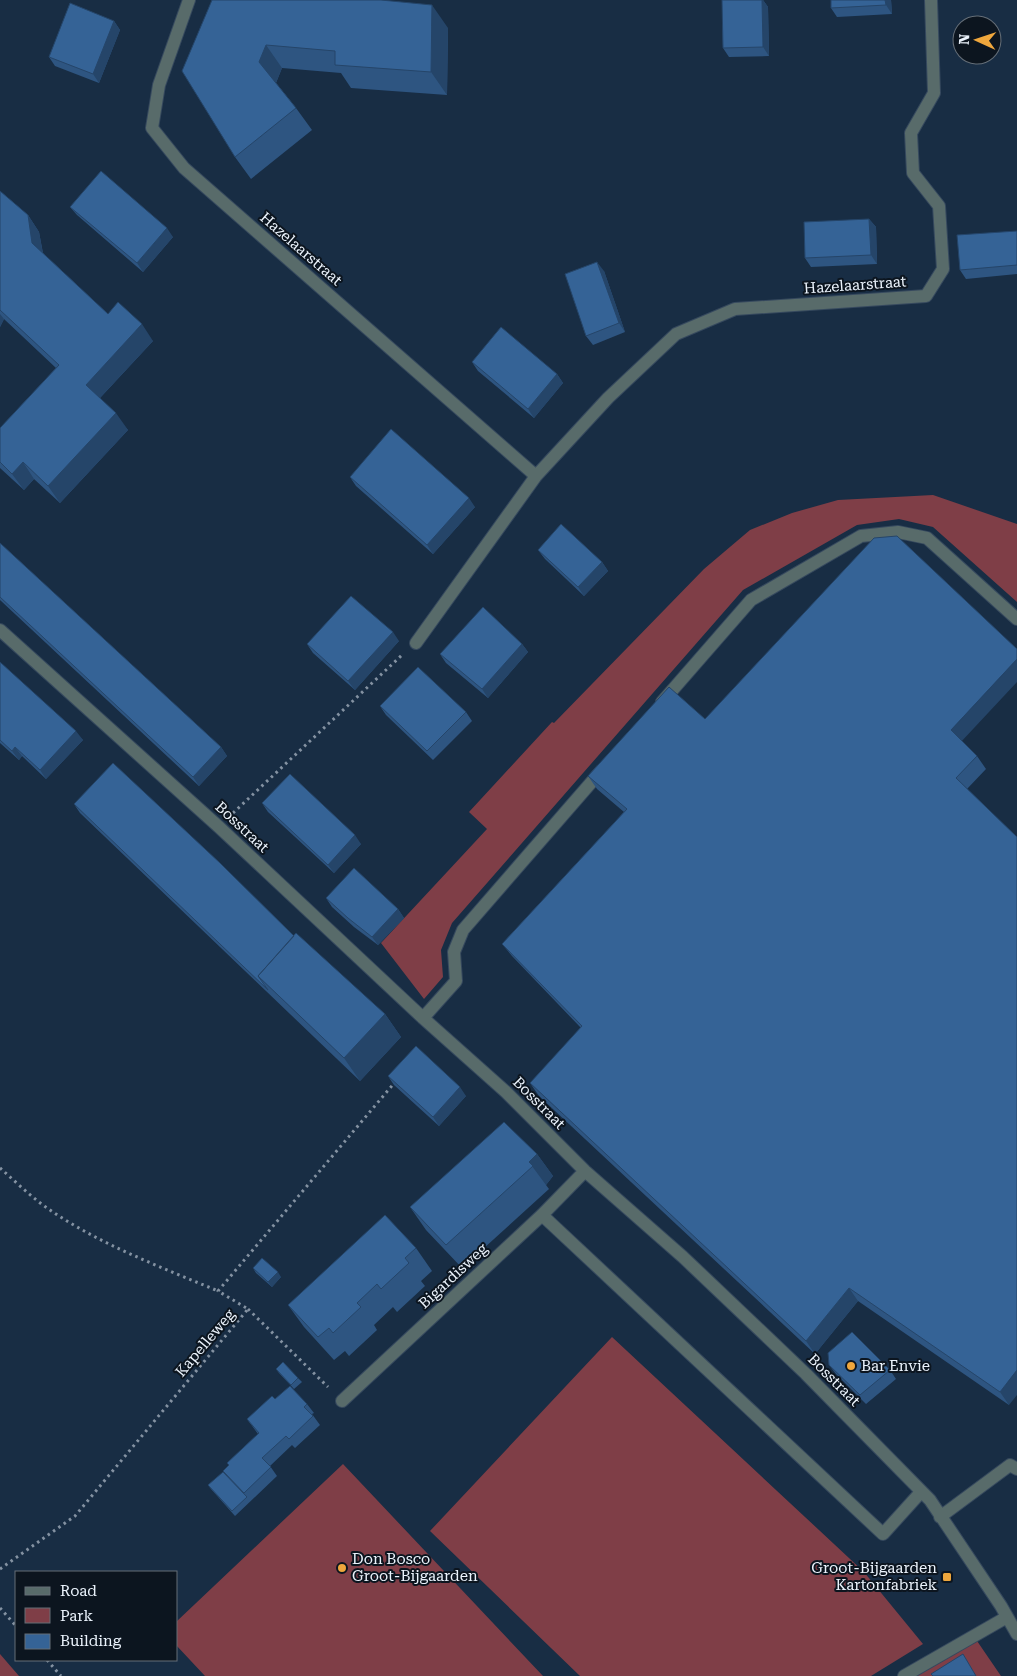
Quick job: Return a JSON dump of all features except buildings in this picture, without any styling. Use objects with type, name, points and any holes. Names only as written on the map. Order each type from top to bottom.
[{"type":"street","name":"Hazelaarstraat","points":[[189,0],[159,85],[152,128],[184,168],[536,476]]},
{"type":"street","name":"Hazelaarstraat","points":[[416,643],[536,476],[608,398],[676,334],[735,309],[926,296],[943,269],[939,206],[913,173],[911,133],[934,93],[932,0]]},
{"type":"street","points":[[653,712],[751,600],[861,536],[898,532],[927,538],[1017,619]]},
{"type":"street","name":"Bosstraat","points":[[0,630],[219,827],[423,1018],[506,1092],[585,1171],[683,1257],[792,1360],[930,1500],[1017,1634]]},
{"type":"street","points":[[423,1018],[456,981],[454,952],[463,930],[614,757]]},
{"type":"street","name":"Bigardisweg","points":[[342,1401],[542,1215],[585,1171]]},
{"type":"street","points":[[542,1215],[883,1534],[921,1492]]},
{"type":"street","points":[[940,1517],[1010,1465],[1017,1469]]},
{"type":"street","points":[[904,1676],[1007,1617]]},
{"type":"path","points":[[219,827],[416,643]]},
{"type":"path","name":"Kapelleweg","points":[[0,1569],[75,1516],[248,1309],[218,1291],[399,1077]]},
{"type":"path","points":[[0,1168],[47,1208],[71,1224],[122,1250],[218,1291]]},
{"type":"path","points":[[248,1309],[342,1401]]},
{"type":"path","points":[[0,1608],[15,1625]]},
{"type":"path","points":[[48,1661],[61,1676]]},
{"type":"green space","points":[[933,495],[1017,524],[1017,602],[933,527],[899,519],[857,525],[743,590],[452,923],[441,950],[443,977],[424,999],[381,943],[487,829],[469,812],[552,722],[554,723],[704,569],[750,530],[792,513],[838,500]]},
{"type":"green space","points":[[612,1337],[864,1572],[923,1644],[871,1676],[580,1676],[430,1531]]},
{"type":"green space","name":"Don Bosco Groot-Bijgaarden","points":[[343,1464],[543,1676],[205,1676],[178,1647],[178,1620]]},
{"type":"green space","points":[[975,1638],[1001,1676],[917,1676]]},
{"type":"green space","points":[[0,1654],[19,1676],[0,1676]]},
{"type":"place","name":"Bar Envie","points":[[851,1366]]},
{"type":"place","name":"Don Bosco Groot-Bijgaarden","points":[[342,1568]]},
{"type":"place","name":"Groot-Bijgaarden Kartonfabriek","points":[[947,1577]]}]
